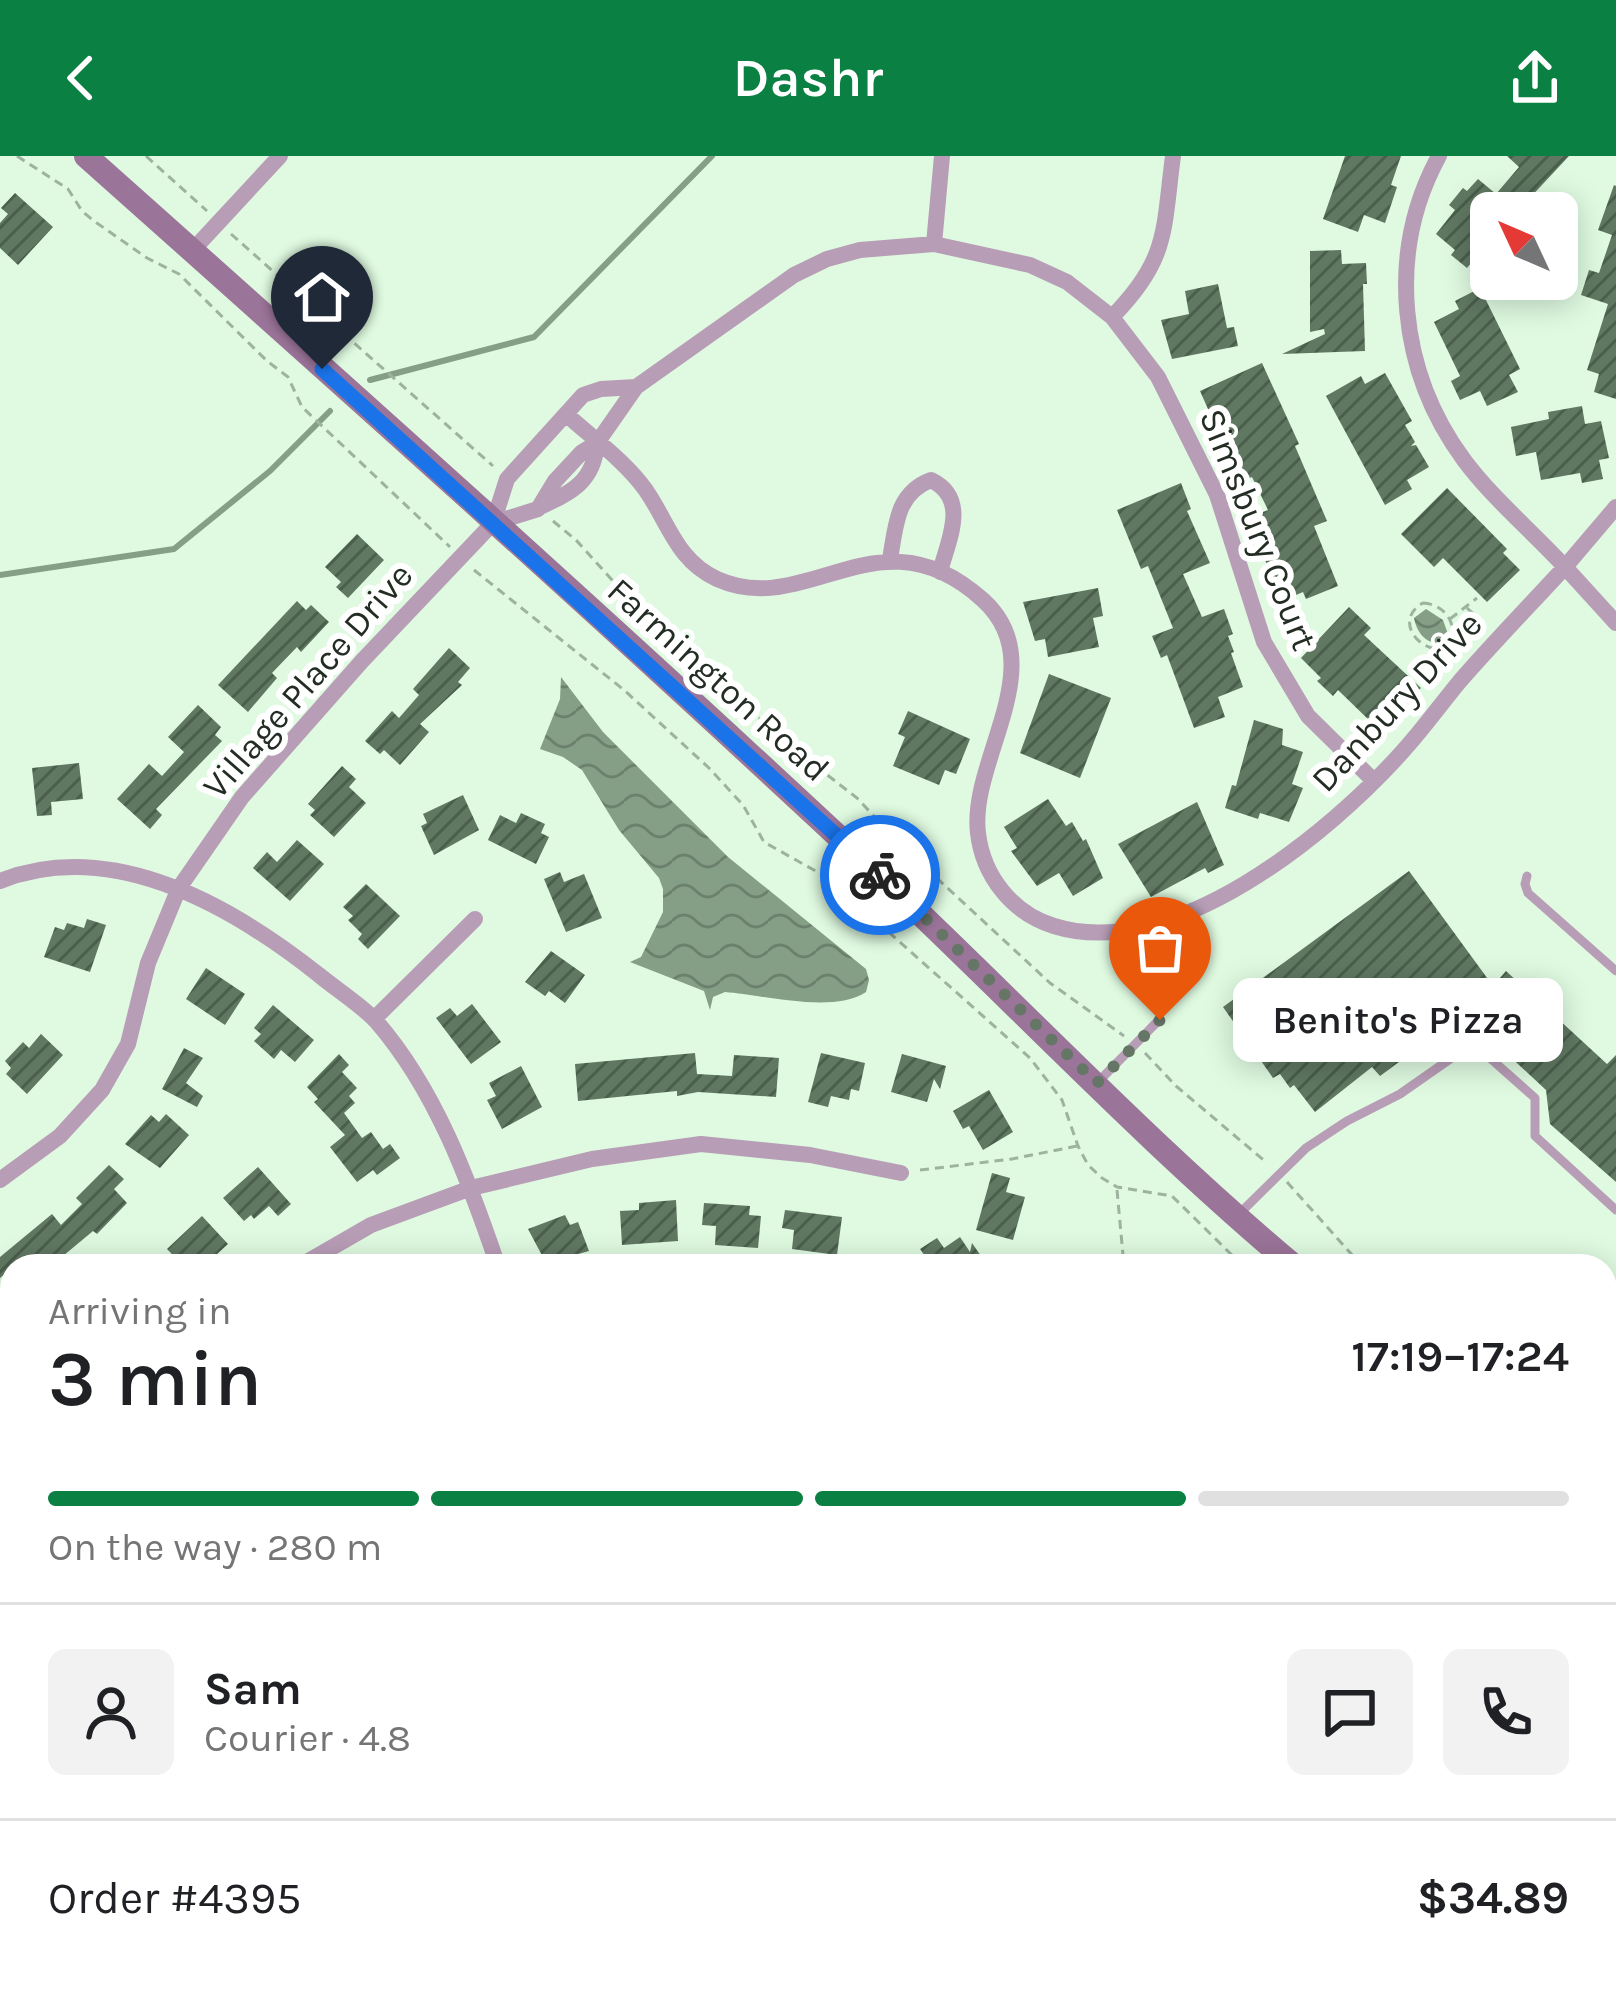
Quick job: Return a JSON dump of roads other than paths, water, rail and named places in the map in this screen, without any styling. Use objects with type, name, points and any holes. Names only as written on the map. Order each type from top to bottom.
[{"type":"street","name":"Farmington Road","points":[[86,156],[815,815],[1235,1217],[1280,1254]]},
{"type":"street","points":[[192,250],[280,156]]},
{"type":"street","points":[[934,244],[942,156]]},
{"type":"street","points":[[1112,317],[1143,283],[1157,257],[1171,201],[1173,156]]},
{"type":"street","points":[[1439,156],[1413,227],[1406,267],[1411,347],[1427,399],[1464,461],[1616,622]]},
{"type":"street","name":"Simsbury Court","points":[[493,523],[571,493],[596,466],[597,442],[636,386],[794,275],[827,259],[860,250],[934,244],[1030,265],[1067,282],[1112,317],[1158,377],[1217,495],[1264,642],[1290,688],[1322,730],[1374,781]]},
{"type":"street","name":"Simsbury Court","points":[[493,523],[507,479],[583,395],[636,386]]},
{"type":"street","name":"Danbury Drive","points":[[566,413],[645,489],[679,550],[714,578],[764,589],[890,559],[940,572],[986,602],[1008,640],[1012,668],[977,830],[995,883],[1034,919],[1078,932],[1106,933],[1164,921],[1254,876],[1323,828],[1374,781],[1616,507]]},
{"type":"street","points":[[890,559],[905,496],[931,480],[944,486],[953,500],[955,517],[940,572]]},
{"type":"street","name":"Village Place Drive","points":[[0,1180],[60,1136],[101,1090],[128,1044],[148,963],[179,888],[242,797],[493,523]]},
{"type":"street","points":[[0,881],[27,871],[62,868],[123,871],[179,888],[290,952],[374,1019],[417,1078],[471,1188],[494,1254]]},
{"type":"street","points":[[374,1019],[476,919]]},
{"type":"street","points":[[320,1254],[370,1225],[471,1188],[592,1159],[701,1144],[810,1155],[901,1173]]},
{"type":"lane","points":[[1527,876],[1528,893],[1616,971]]},
{"type":"lane","points":[[1097,1083],[1160,1020]]},
{"type":"lane","points":[[1235,1217],[1306,1148],[1400,1094],[1473,1043],[1534,1098],[1535,1136],[1616,1210]]},
{"type":"water","points":[[1426,609],[1443,620],[1448,634],[1441,643],[1427,639],[1417,628],[1414,618]]},
{"type":"water","points":[[561,677],[603,732],[728,857],[866,969],[866,992],[836,1002],[817,1002],[725,992],[713,997],[710,1010],[704,991],[630,962],[641,957],[663,912],[663,889],[582,770],[540,749],[560,699]]},
{"type":"waterway","points":[[370,380],[534,337],[712,156]]},
{"type":"waterway","points":[[0,575],[174,549],[270,471],[330,411]]},
{"type":"place","name":"Benito's Pizza","points":[[1160,1020]]}]
